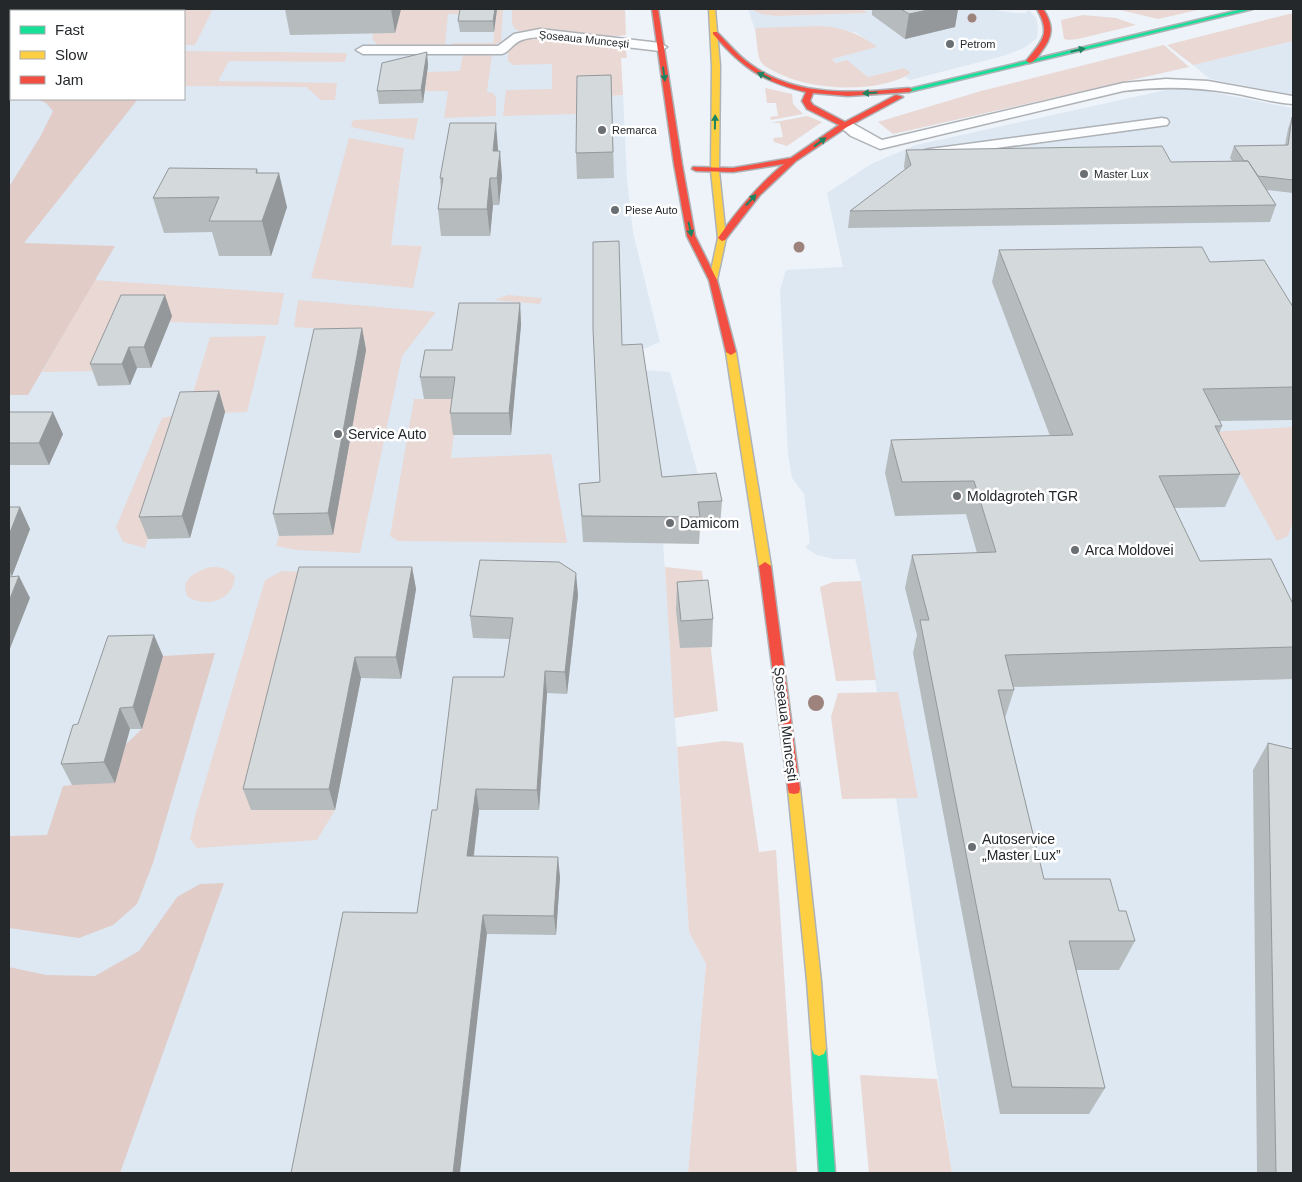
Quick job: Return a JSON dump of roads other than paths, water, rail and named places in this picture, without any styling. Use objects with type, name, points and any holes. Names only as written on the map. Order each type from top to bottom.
[{"type":"main road","name":"Șoseaua Muncești","points":[[655,9],[678,164],[691,236],[713,280],[733,360],[777,653],[798,819],[814,971],[827,1173]]},
{"type":"main road","name":"Șoseaua Muncești","points":[[712,9],[716,66],[715,171],[720,201],[722,238],[713,280]]},
{"type":"main road","points":[[1030,61],[1046,43],[1050,30],[1046,15],[1040,9]]},
{"type":"main road","points":[[714,33],[750,68],[769,79],[810,91],[867,94],[918,89],[1250,9]]},
{"type":"main road","points":[[722,238],[768,182],[796,160],[845,125],[888,102],[918,89]]},
{"type":"main road","points":[[810,91],[806,101],[810,107],[845,125]]},
{"type":"main road","points":[[678,164],[715,171],[750,168],[796,160]]},
{"type":"lane","name":"Șoseaua Muncești","points":[[363,50],[502,50],[510,39],[540,33],[660,47]]},
{"type":"lane","points":[[880,145],[1143,83],[1162,81],[1195,83],[1292,100]]},
{"type":"lane","points":[[845,125],[861,136],[880,145],[912,153],[925,154],[1162,122]]},
{"type":"place","name":"Petrom","points":[[950,44]]},
{"type":"place","name":"Remarca","points":[[602,130]]},
{"type":"place","name":"Master Lux","points":[[1084,174]]},
{"type":"place","name":"Piese Auto","points":[[615,210]]},
{"type":"place","name":"Service Auto","points":[[338,434]]},
{"type":"place","name":"Moldagroteh TGR","points":[[957,496]]},
{"type":"place","name":"Damicom","points":[[670,523]]},
{"type":"place","name":"Arca Moldovei","points":[[1075,550]]},
{"type":"place","name":"Autoservice „Master Lux”","points":[[972,847]]}]
